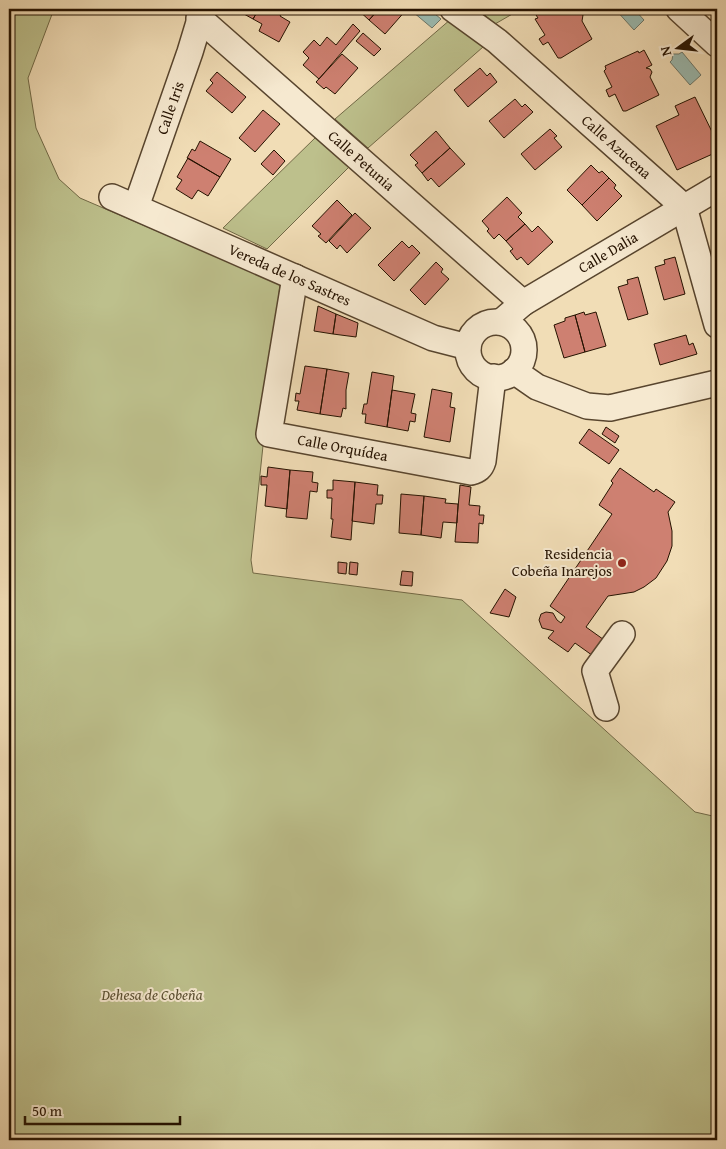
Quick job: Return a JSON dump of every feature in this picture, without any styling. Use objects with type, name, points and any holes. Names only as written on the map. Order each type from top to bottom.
[{"type":"street","name":"Calle Azucena","points":[[453,9],[497,42],[684,207]]},
{"type":"street","points":[[679,9],[717,44]]},
{"type":"street","name":"Calle Iris","points":[[136,207],[190,52],[201,13]]},
{"type":"street","name":"Calle Petunia","points":[[201,13],[523,303]]},
{"type":"street","name":"Calle Dalia","points":[[501,322],[523,303],[717,188]]},
{"type":"street","name":"Vereda de los Sastres","points":[[112,197],[432,338],[468,347]]},
{"type":"street","points":[[684,207],[717,325]]},
{"type":"street","name":"Calle Orquídea","points":[[295,277],[269,434],[471,472],[475,471],[481,467],[483,461],[503,374]]},
{"type":"street","points":[[503,374],[520,364],[524,347],[516,331],[501,322],[492,322],[483,325],[470,338],[469,356],[477,370],[503,374],[537,387],[583,412],[610,408],[717,383]]},
{"type":"street","points":[[606,708],[595,671],[622,634]]},
{"type":"green space","name":"Dehesa de Cobeña","points":[[9,9],[54,9],[28,78],[36,128],[59,179],[80,198],[280,284],[251,560],[253,573],[462,600],[695,812],[717,817],[717,1140],[9,1140]]},
{"type":"green space","points":[[478,9],[521,9],[495,24]]},
{"type":"green space","points":[[451,19],[483,47],[368,148],[335,119]]},
{"type":"green space","points":[[316,137],[350,166],[267,249],[223,228]]},
{"type":"water","points":[[415,9],[429,9],[441,19],[432,28],[413,12]]},
{"type":"water","points":[[615,9],[634,9],[644,20],[634,30]]},
{"type":"water","points":[[682,52],[701,75],[690,85],[670,62],[673,54]]},
{"type":"building","points":[[235,9],[259,9],[253,19]]},
{"type":"building","points":[[259,9],[284,9],[280,16],[290,22],[279,42],[259,31],[262,24],[253,19]]},
{"type":"building","points":[[357,9],[379,9],[369,20]]},
{"type":"building","points":[[379,9],[407,9],[385,34],[369,20]]},
{"type":"building","points":[[546,9],[582,9],[577,13],[583,15],[582,21],[592,39],[558,58],[548,42],[543,45],[539,39],[545,35],[535,19],[538,18],[536,15]]},
{"type":"building","points":[[353,24],[360,31],[319,79],[303,65],[309,58],[303,52],[314,40],[320,46],[327,37],[336,45]]},
{"type":"building","points":[[363,33],[381,49],[374,56],[356,41]]},
{"type":"building","points":[[644,50],[652,65],[646,68],[652,72],[650,77],[659,95],[623,111],[615,94],[609,97],[606,90],[612,87],[604,71],[606,69],[605,66]]},
{"type":"building","points":[[342,54],[358,68],[335,94],[326,87],[324,89],[316,82]]},
{"type":"building","points":[[480,68],[487,76],[490,73],[497,82],[468,107],[454,90]]},
{"type":"building","points":[[217,72],[246,97],[232,113],[206,91],[213,83],[210,80]]},
{"type":"building","points":[[695,97],[717,142],[717,152],[677,170],[656,126],[679,115],[675,106]]},
{"type":"building","points":[[515,99],[522,107],[525,104],[533,112],[504,138],[489,121]]},
{"type":"building","points":[[263,110],[280,124],[255,152],[239,138]]},
{"type":"building","points":[[550,129],[557,136],[554,138],[562,147],[535,170],[521,154]]},
{"type":"building","points":[[436,131],[450,148],[422,173],[415,165],[418,163],[410,155]]},
{"type":"building","points":[[200,141],[231,159],[220,177],[187,158],[192,149],[195,151]]},
{"type":"building","points":[[450,148],[465,164],[439,187],[431,178],[428,181],[422,173]]},
{"type":"building","points":[[274,150],[285,161],[273,175],[261,164]]},
{"type":"building","points":[[188,158],[220,177],[208,196],[198,190],[192,199],[176,189],[182,180],[177,177]]},
{"type":"building","points":[[591,165],[599,173],[602,171],[609,178],[582,205],[567,190]]},
{"type":"building","points":[[609,178],[616,185],[614,188],[622,196],[597,221],[582,205]]},
{"type":"building","points":[[507,197],[522,213],[518,217],[525,224],[506,241],[499,234],[494,239],[482,221]]},
{"type":"building","points":[[337,200],[352,215],[326,243],[318,236],[321,234],[312,226]]},
{"type":"building","points":[[355,213],[371,228],[347,253],[340,245],[337,249],[329,241]]},
{"type":"building","points":[[525,224],[532,232],[538,226],[553,242],[528,265],[521,257],[517,260],[510,251],[513,249],[506,241]]},
{"type":"building","points":[[402,241],[409,248],[412,245],[420,253],[394,281],[378,265]]},
{"type":"building","points":[[675,257],[685,294],[664,300],[655,267],[665,264],[664,260]]},
{"type":"building","points":[[436,262],[443,269],[441,272],[449,279],[425,305],[410,290]]},
{"type":"building","points":[[638,277],[648,314],[628,320],[618,287],[628,284],[627,280]]},
{"type":"building","points":[[318,306],[336,314],[333,334],[314,331]]},
{"type":"building","points":[[584,312],[585,315],[596,312],[606,346],[585,352],[575,315]]},
{"type":"building","points":[[336,314],[358,323],[356,337],[333,334]]},
{"type":"building","points":[[575,315],[585,352],[564,358],[554,325],[565,321],[565,318]]},
{"type":"building","points":[[686,335],[689,345],[693,343],[697,354],[660,365],[654,344]]},
{"type":"building","points":[[305,366],[327,369],[320,414],[297,410],[299,401],[295,401],[296,393],[300,394]]},
{"type":"building","points":[[327,369],[349,373],[346,390],[346,409],[343,408],[341,417],[320,414]]},
{"type":"building","points":[[372,372],[394,376],[387,427],[365,423],[366,414],[362,414],[364,404],[367,404]]},
{"type":"building","points":[[432,389],[452,393],[450,407],[455,408],[450,442],[424,437]]},
{"type":"building","points":[[392,390],[415,394],[411,413],[416,414],[415,422],[410,421],[408,431],[387,427]]},
{"type":"building","points":[[606,427],[619,436],[615,443],[602,434]]},
{"type":"building","points":[[589,429],[619,450],[609,464],[579,443]]},
{"type":"building","points":[[268,467],[290,470],[287,509],[265,506],[267,485],[261,485],[261,476],[267,477]]},
{"type":"building","name":"Residencia Cobeña Inarejos","points":[[620,468],[654,492],[656,489],[675,502],[668,512],[672,531],[672,546],[667,561],[656,578],[634,592],[608,596],[586,627],[607,642],[596,658],[575,643],[568,652],[548,638],[554,631],[542,628],[539,620],[541,614],[546,612],[553,613],[561,623],[565,617],[550,606],[612,514],[599,505]]},
{"type":"building","points":[[290,470],[313,472],[312,482],[318,483],[317,492],[310,491],[307,519],[286,517]]},
{"type":"building","points":[[333,480],[355,482],[351,540],[331,537],[333,519],[331,519],[332,498],[327,498],[327,490],[333,490]]},
{"type":"building","points":[[355,482],[378,485],[377,495],[383,495],[382,504],[376,504],[374,524],[352,521]]},
{"type":"building","points":[[460,485],[471,487],[469,505],[480,506],[479,515],[484,515],[483,524],[479,523],[478,543],[455,542]]},
{"type":"building","points":[[401,494],[424,496],[421,535],[399,533]]},
{"type":"building","points":[[424,496],[446,499],[445,503],[458,504],[457,523],[443,522],[441,538],[421,535]]},
{"type":"building","points":[[338,562],[347,563],[346,574],[338,573]]},
{"type":"building","points":[[350,562],[358,563],[357,575],[349,574]]},
{"type":"building","points":[[402,571],[413,572],[412,586],[400,585]]},
{"type":"building","points":[[505,589],[516,597],[509,617],[490,613]]},
{"type":"place","name":"Residencia Cobeña Inarejos","points":[[622,563]]}]
